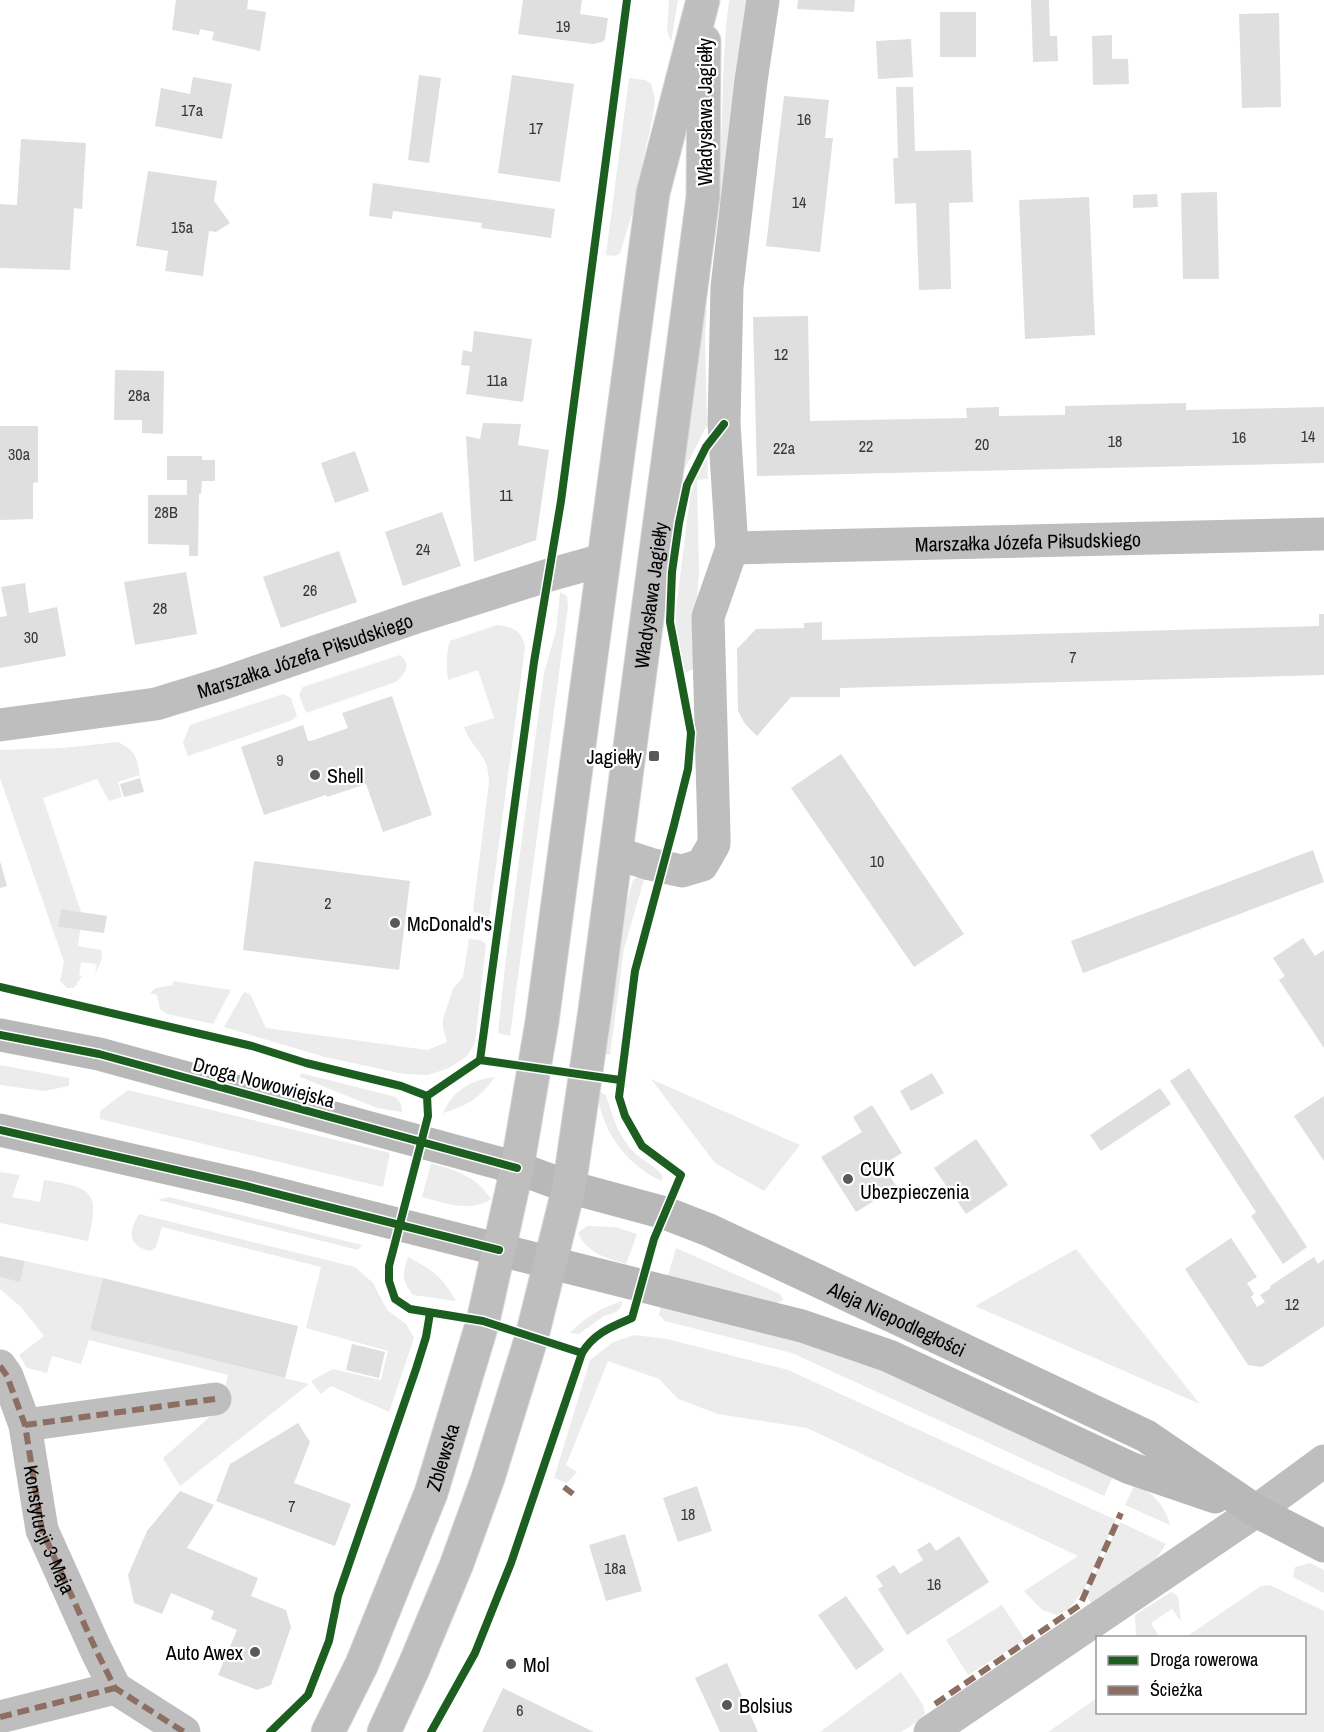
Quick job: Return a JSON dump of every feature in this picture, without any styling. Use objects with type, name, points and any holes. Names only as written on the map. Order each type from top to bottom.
[{"type":"main road","name":"Władysława Jagiełły","points":[[517,1168],[542,1022],[653,193],[704,0]]},
{"type":"main road","name":"Władysława Jagiełły","points":[[569,1187],[596,1010],[704,197],[704,0]]},
{"type":"main road","points":[[616,853],[682,871],[702,865],[714,844],[708,617],[732,548],[724,424],[727,287],[751,81],[763,0]]},
{"type":"main road","name":"Marszałka Józefa Piłsudskiego","points":[[732,548],[1324,534]]},
{"type":"main road","name":"Marszałka Józefa Piłsudskiego","points":[[0,725],[156,704],[417,617],[603,560]]},
{"type":"main road","name":"Zblewska","points":[[328,1732],[362,1664],[430,1493],[483,1321],[517,1168]]},
{"type":"main road","points":[[384,1732],[413,1670],[456,1566],[484,1489],[519,1378],[569,1187]]},
{"type":"main road","name":"Konstytucji 3 Maja","points":[[0,1366],[7,1376],[25,1425],[42,1530],[96,1650],[115,1688],[173,1729]]},
{"type":"main road","points":[[25,1425],[215,1400]]},
{"type":"main road","points":[[930,1732],[1256,1511],[1324,1461]]},
{"type":"main road","points":[[0,1718],[115,1688]]},
{"type":"street","name":"Droga Nowowiejska","points":[[0,1035],[99,1054],[517,1168]]},
{"type":"street","points":[[0,1130],[246,1186],[499,1250]]},
{"type":"street","name":"Aleja Niepodległości","points":[[517,1168],[569,1187],[665,1213],[709,1230],[816,1280],[1146,1436],[1256,1511],[1324,1546]]},
{"type":"street","name":"Aleja Niepodległości","points":[[499,1250],[813,1329],[889,1356],[1131,1468],[1256,1511]]},
{"type":"shaded area","points":[[669,0],[678,0],[671,42],[667,30]]},
{"type":"shaded area","points":[[729,0],[747,0],[721,200],[716,200],[721,150],[724,50]]},
{"type":"shaded area","points":[[629,78],[651,83],[655,99],[637,198],[620,253],[615,256],[606,255]]},
{"type":"shaded area","points":[[702,309],[707,310],[705,332],[707,425],[684,470],[680,469]]},
{"type":"shaded area","points":[[707,453],[708,479],[697,480],[699,572],[695,622],[696,668],[685,673],[675,626],[676,609],[690,496]]},
{"type":"shaded area","points":[[560,592],[567,596],[568,607],[510,1036],[498,1033],[505,966],[544,673],[556,631]]},
{"type":"shaded area","points":[[497,625],[516,631],[522,638],[525,648],[489,918],[473,911],[489,782],[488,772],[483,758],[464,727],[494,718],[478,670],[448,680],[447,660],[450,641]]},
{"type":"shaded area","points":[[400,655],[406,662],[406,669],[396,682],[306,713],[299,695],[303,687]]},
{"type":"shaded area","points":[[283,694],[291,698],[297,716],[290,721],[188,756],[183,743],[190,725]]},
{"type":"shaded area","points":[[118,742],[134,755],[140,775],[118,782],[122,797],[109,801],[97,779],[43,798],[81,912],[61,909],[58,927],[80,930],[78,946],[101,950],[102,958],[95,975],[97,964],[81,962],[79,975],[82,976],[74,988],[67,988],[60,981],[64,962],[0,778],[0,750],[62,748]]},
{"type":"shaded area","points":[[641,875],[645,876],[624,949],[610,1055],[601,1053],[621,923],[633,880]]},
{"type":"shaded area","points":[[469,939],[480,940],[486,944],[475,1043],[467,1056],[449,1068],[428,1075],[404,1074],[325,1057],[224,1027],[244,992],[250,994],[266,1028],[427,1050],[447,1042],[443,1019],[453,989],[463,977]]},
{"type":"shaded area","points":[[173,981],[231,990],[213,1024],[167,1014],[160,1009],[157,995],[150,993],[156,988],[173,985]]},
{"type":"shaded area","points":[[0,1065],[69,1078],[69,1086],[44,1091],[0,1085]]},
{"type":"shaded area","points":[[301,1073],[396,1097],[401,1104],[402,1112],[377,1108],[300,1077]]},
{"type":"shaded area","points":[[495,1077],[473,1100],[443,1113],[458,1092],[478,1081]]},
{"type":"shaded area","points":[[651,1079],[800,1145],[764,1191],[715,1163]]},
{"type":"shaded area","points":[[128,1090],[390,1153],[383,1187],[100,1119],[100,1111]]},
{"type":"shaded area","points":[[597,1091],[606,1095],[621,1135],[637,1155],[658,1170],[663,1177],[661,1181],[637,1165],[617,1145],[604,1120]]},
{"type":"shaded area","points":[[431,1163],[472,1180],[491,1199],[475,1205],[457,1206],[422,1197]]},
{"type":"shaded area","points":[[0,1172],[20,1175],[12,1197],[40,1202],[44,1180],[73,1185],[89,1194],[93,1211],[88,1241],[0,1223]]},
{"type":"shaded area","points":[[169,1197],[362,1245],[358,1250],[158,1200]]},
{"type":"shaded area","points":[[139,1214],[355,1267],[373,1283],[387,1310],[406,1324],[414,1338],[389,1412],[331,1386],[321,1394],[311,1381],[333,1369],[381,1380],[388,1351],[306,1328],[321,1267],[162,1227],[156,1247],[150,1251],[143,1249],[137,1246],[132,1237],[133,1227]]},
{"type":"shaded area","points":[[587,1226],[615,1227],[637,1234],[626,1264],[605,1257],[586,1245],[578,1233]]},
{"type":"shaded area","points":[[676,1248],[780,1294],[783,1300],[777,1303],[668,1276]]},
{"type":"shaded area","points":[[1076,1249],[1200,1404],[975,1306]]},
{"type":"shaded area","points":[[408,1257],[436,1275],[456,1301],[413,1295],[404,1277]]},
{"type":"shaded area","points":[[25,1261],[103,1278],[90,1330],[309,1384],[180,1486],[163,1458],[220,1408],[228,1375],[89,1340],[81,1364],[52,1356],[47,1373],[27,1368],[19,1355],[44,1336],[21,1307],[0,1289],[0,1277],[20,1281]]},
{"type":"shaded area","points":[[622,1301],[622,1306],[616,1312],[604,1316],[579,1334],[570,1333],[594,1314]]},
{"type":"shaded area","points":[[661,1304],[856,1358],[1114,1474],[1104,1496],[792,1353],[665,1321],[659,1315]]},
{"type":"shaded area","points":[[634,1335],[667,1339],[788,1370],[1116,1520],[1085,1588],[1069,1609],[1057,1615],[1042,1610],[1024,1591],[1078,1556],[807,1428],[718,1414],[678,1399],[659,1379],[608,1361],[566,1465],[577,1472],[567,1483],[554,1478],[590,1360],[613,1342]]},
{"type":"shaded area","points":[[1135,1484],[1157,1500],[1165,1511],[1170,1525],[1125,1505]]},
{"type":"shaded area","points":[[1120,1522],[1166,1544],[1156,1559],[1091,1604],[1086,1593]]},
{"type":"shaded area","points":[[1310,1563],[1324,1570],[1324,1593],[1293,1577],[1295,1567]]},
{"type":"shaded area","points":[[1270,1585],[1324,1611],[1324,1732],[1048,1732],[1096,1699],[1096,1714],[1306,1714],[1306,1636],[1187,1636],[1261,1586]]},
{"type":"shaded area","points":[[1171,1592],[1178,1596],[1181,1621],[1172,1609],[1151,1623],[1156,1636],[1136,1636],[1135,1615]]},
{"type":"shaded area","points":[[1002,1605],[1025,1640],[968,1675],[946,1640]]},
{"type":"shaded area","points":[[901,1672],[923,1705],[925,1714],[917,1722],[901,1732],[820,1732]]},
{"type":"building","points":[[176,0],[248,0],[247,9],[266,12],[260,51],[212,40],[214,32],[200,29],[199,35],[172,30]]},
{"type":"building","points":[[523,0],[582,0],[580,14],[608,18],[605,39],[593,44],[518,34]]},
{"type":"building","points":[[798,0],[855,0],[854,12],[797,9]]},
{"type":"building","points":[[1031,0],[1049,0],[1050,36],[1057,36],[1058,61],[1033,62]]},
{"type":"building","points":[[940,12],[976,12],[976,57],[940,57]]},
{"type":"building","points":[[1279,13],[1281,107],[1242,108],[1239,14]]},
{"type":"building","points":[[1112,35],[1112,59],[1128,59],[1129,84],[1093,85],[1092,36]]},
{"type":"building","points":[[911,39],[913,77],[878,79],[876,41]]},
{"type":"building","points":[[419,75],[441,78],[429,163],[408,160]]},
{"type":"building","points":[[512,75],[574,84],[560,182],[498,173]]},
{"type":"building","points":[[193,77],[232,84],[222,139],[155,126],[161,88],[190,94]]},
{"type":"building","points":[[896,87],[913,87],[915,151],[971,150],[973,202],[949,203],[951,289],[919,290],[916,203],[895,204],[893,158],[898,158]]},
{"type":"building","points":[[784,96],[829,100],[825,138],[833,138],[820,252],[766,246]]},
{"type":"building","points":[[21,139],[86,143],[82,209],[74,208],[70,270],[0,268],[0,204],[17,205]]},
{"type":"building","points":[[148,171],[217,181],[214,201],[230,223],[216,232],[209,231],[203,276],[165,271],[168,251],[136,246]]},
{"type":"building","points":[[373,183],[555,209],[551,238],[481,228],[482,223],[393,211],[392,219],[369,216]]},
{"type":"building","points":[[1217,192],[1219,279],[1183,279],[1181,193]]},
{"type":"building","points":[[1157,194],[1158,207],[1133,208],[1133,195]]},
{"type":"building","points":[[1089,197],[1095,335],[1025,339],[1019,200]]},
{"type":"building","points":[[808,316],[810,421],[967,418],[966,408],[999,407],[999,416],[1065,415],[1065,406],[1186,403],[1186,410],[1324,407],[1324,463],[757,476],[753,317]]},
{"type":"building","points":[[474,331],[532,339],[523,402],[466,394],[470,366],[461,365],[463,350],[472,352]]},
{"type":"building","points":[[115,370],[164,371],[163,434],[142,433],[142,420],[114,420]]},
{"type":"building","points":[[483,423],[521,424],[518,445],[549,450],[536,540],[474,562],[466,436],[480,439]]},
{"type":"building","points":[[0,426],[38,426],[38,482],[33,483],[33,519],[0,520]]},
{"type":"building","points":[[355,451],[369,491],[335,503],[321,463]]},
{"type":"building","points":[[167,456],[202,456],[202,460],[215,460],[215,481],[202,481],[201,494],[199,494],[198,556],[189,556],[189,545],[148,544],[148,495],[187,495],[187,480],[167,480]]},
{"type":"building","points":[[442,512],[461,566],[403,586],[385,532]]},
{"type":"building","points":[[339,551],[357,602],[281,628],[263,577]]},
{"type":"building","points":[[186,572],[197,634],[135,645],[124,582]]},
{"type":"building","points":[[25,583],[29,613],[57,607],[66,656],[0,668],[0,617],[7,616],[1,587]]},
{"type":"building","points":[[1319,614],[1324,614],[1324,675],[840,688],[840,697],[791,697],[757,736],[745,724],[738,711],[737,649],[756,629],[804,628],[804,623],[822,622],[822,640],[1319,626]]},
{"type":"building","points":[[392,696],[432,815],[383,832],[366,784],[264,815],[241,747],[303,725],[308,741],[311,741],[348,728],[342,713]]},
{"type":"building","points":[[841,754],[964,934],[914,967],[791,788]]},
{"type":"building","points":[[140,778],[144,792],[124,797],[120,784]]},
{"type":"building","points":[[1313,850],[1324,882],[1083,973],[1071,941]]},
{"type":"building","points":[[0,861],[7,886],[0,888]]},
{"type":"building","points":[[254,861],[410,881],[399,970],[243,950]]},
{"type":"building","points":[[61,909],[107,916],[104,933],[58,927]]},
{"type":"building","points":[[1303,938],[1315,956],[1324,950],[1324,1048],[1279,980],[1285,976],[1273,958]]},
{"type":"building","points":[[1189,1068],[1307,1247],[1283,1264],[1251,1216],[1256,1212],[1170,1081]]},
{"type":"building","points":[[932,1073],[944,1093],[911,1111],[900,1091]]},
{"type":"building","points":[[1160,1088],[1171,1104],[1101,1151],[1090,1135]]},
{"type":"building","points":[[1324,1096],[1324,1161],[1294,1116]]},
{"type":"building","points":[[872,1105],[902,1153],[882,1165],[897,1187],[856,1212],[821,1157],[862,1132],[853,1117]]},
{"type":"building","points":[[976,1139],[1008,1185],[966,1214],[934,1168]]},
{"type":"building","points":[[1231,1238],[1257,1277],[1247,1283],[1254,1294],[1251,1297],[1257,1307],[1265,1302],[1260,1295],[1271,1288],[1270,1286],[1314,1257],[1318,1264],[1324,1259],[1324,1326],[1262,1367],[1248,1365],[1185,1269]]},
{"type":"building","points":[[0,1256],[25,1261],[20,1282],[0,1277]]},
{"type":"building","points":[[103,1278],[298,1326],[285,1378],[90,1330]]},
{"type":"building","points":[[352,1344],[385,1352],[379,1378],[346,1370]]},
{"type":"building","points":[[298,1423],[310,1442],[294,1483],[351,1504],[335,1546],[216,1501],[230,1464]]},
{"type":"building","points":[[697,1486],[712,1531],[678,1542],[663,1498]]},
{"type":"building","points":[[180,1491],[214,1505],[187,1548],[258,1578],[251,1596],[286,1610],[291,1627],[271,1685],[257,1690],[218,1675],[237,1630],[211,1619],[214,1611],[171,1593],[162,1614],[134,1603],[128,1575],[147,1531]]},
{"type":"building","points":[[625,1534],[642,1591],[606,1601],[589,1545]]},
{"type":"building","points":[[959,1536],[989,1582],[907,1635],[878,1589],[883,1586],[876,1576],[894,1565],[900,1574],[923,1560],[917,1550],[930,1542],[936,1551]]},
{"type":"building","points":[[846,1596],[884,1650],[856,1670],[818,1615]]},
{"type":"building","name":"Bolsius","points":[[727,1663],[758,1732],[720,1732],[695,1678]]},
{"type":"building","points":[[503,1688],[594,1732],[482,1732]]},
{"type":"marked path","points":[[0,1366],[7,1376],[25,1425],[42,1530],[115,1688],[184,1732]]},
{"type":"marked path","points":[[25,1425],[215,1399]]},
{"type":"marked path","points":[[564,1487],[573,1494]]},
{"type":"marked path","points":[[935,1704],[1080,1605],[1121,1513]]},
{"type":"marked path","points":[[0,1717],[115,1688]]},
{"type":"cycle path","points":[[480,1060],[534,662],[561,501],[627,0]]},
{"type":"cycle path","points":[[431,1732],[475,1653],[511,1563],[582,1353],[592,1340],[610,1328],[632,1318],[654,1239],[681,1175],[642,1146],[625,1116],[619,1097],[635,971],[688,769],[691,733],[670,622],[672,572],[679,523],[687,485],[706,447],[724,424]]},
{"type":"cycle path","points":[[0,987],[252,1046],[306,1063],[401,1086],[427,1096]]},
{"type":"cycle path","points":[[0,1035],[99,1054],[517,1168]]},
{"type":"cycle path","points":[[427,1096],[480,1060],[620,1080]]},
{"type":"cycle path","points":[[427,1096],[428,1116],[389,1266],[389,1281],[395,1299],[410,1309],[483,1321],[582,1353]]},
{"type":"cycle path","points":[[0,1130],[246,1186],[499,1250]]},
{"type":"cycle path","points":[[270,1732],[308,1695],[329,1641],[338,1596],[416,1369],[426,1337],[430,1313]]},
{"type":"place","name":"Jagiełły","points":[[654,756]]},
{"type":"place","name":"Shell","points":[[315,775]]},
{"type":"place","name":"McDonald's","points":[[395,923]]},
{"type":"place","name":"CUK Ubezpieczenia","points":[[848,1179]]},
{"type":"place","name":"Auto Awex","points":[[255,1652]]},
{"type":"place","name":"Mol","points":[[511,1664]]},
{"type":"place","name":"Bolsius","points":[[727,1705]]}]
